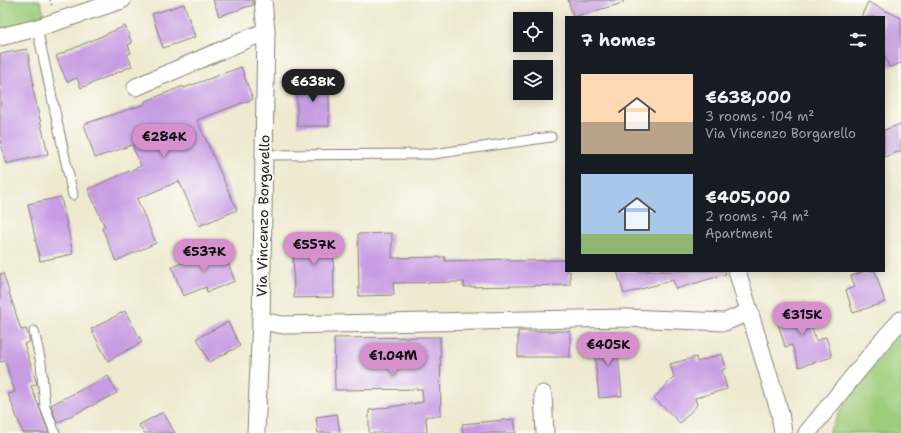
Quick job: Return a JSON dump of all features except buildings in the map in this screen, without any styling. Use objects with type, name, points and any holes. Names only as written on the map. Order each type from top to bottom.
[{"type":"street","points":[[0,37],[37,28],[122,0]]},
{"type":"street","name":"Via Vincenzo Borgarello","points":[[256,433],[261,321],[264,155],[266,31],[263,0]]},
{"type":"street","points":[[136,87],[266,31]]},
{"type":"street","points":[[737,272],[780,413],[783,433]]},
{"type":"street","points":[[261,321],[283,325],[626,318],[725,322],[749,312]]},
{"type":"street","points":[[807,433],[901,320]]},
{"type":"street","points":[[543,394],[545,433]]},
{"type":"lane","points":[[37,28],[73,195]]},
{"type":"lane","points":[[264,155],[433,154],[551,137]]},
{"type":"lane","points":[[34,331],[41,363],[45,407],[55,433]]},
{"type":"green space","points":[[0,0],[40,0],[44,14],[39,20],[0,30]]},
{"type":"green space","points":[[901,332],[901,433],[828,433],[860,379]]}]
